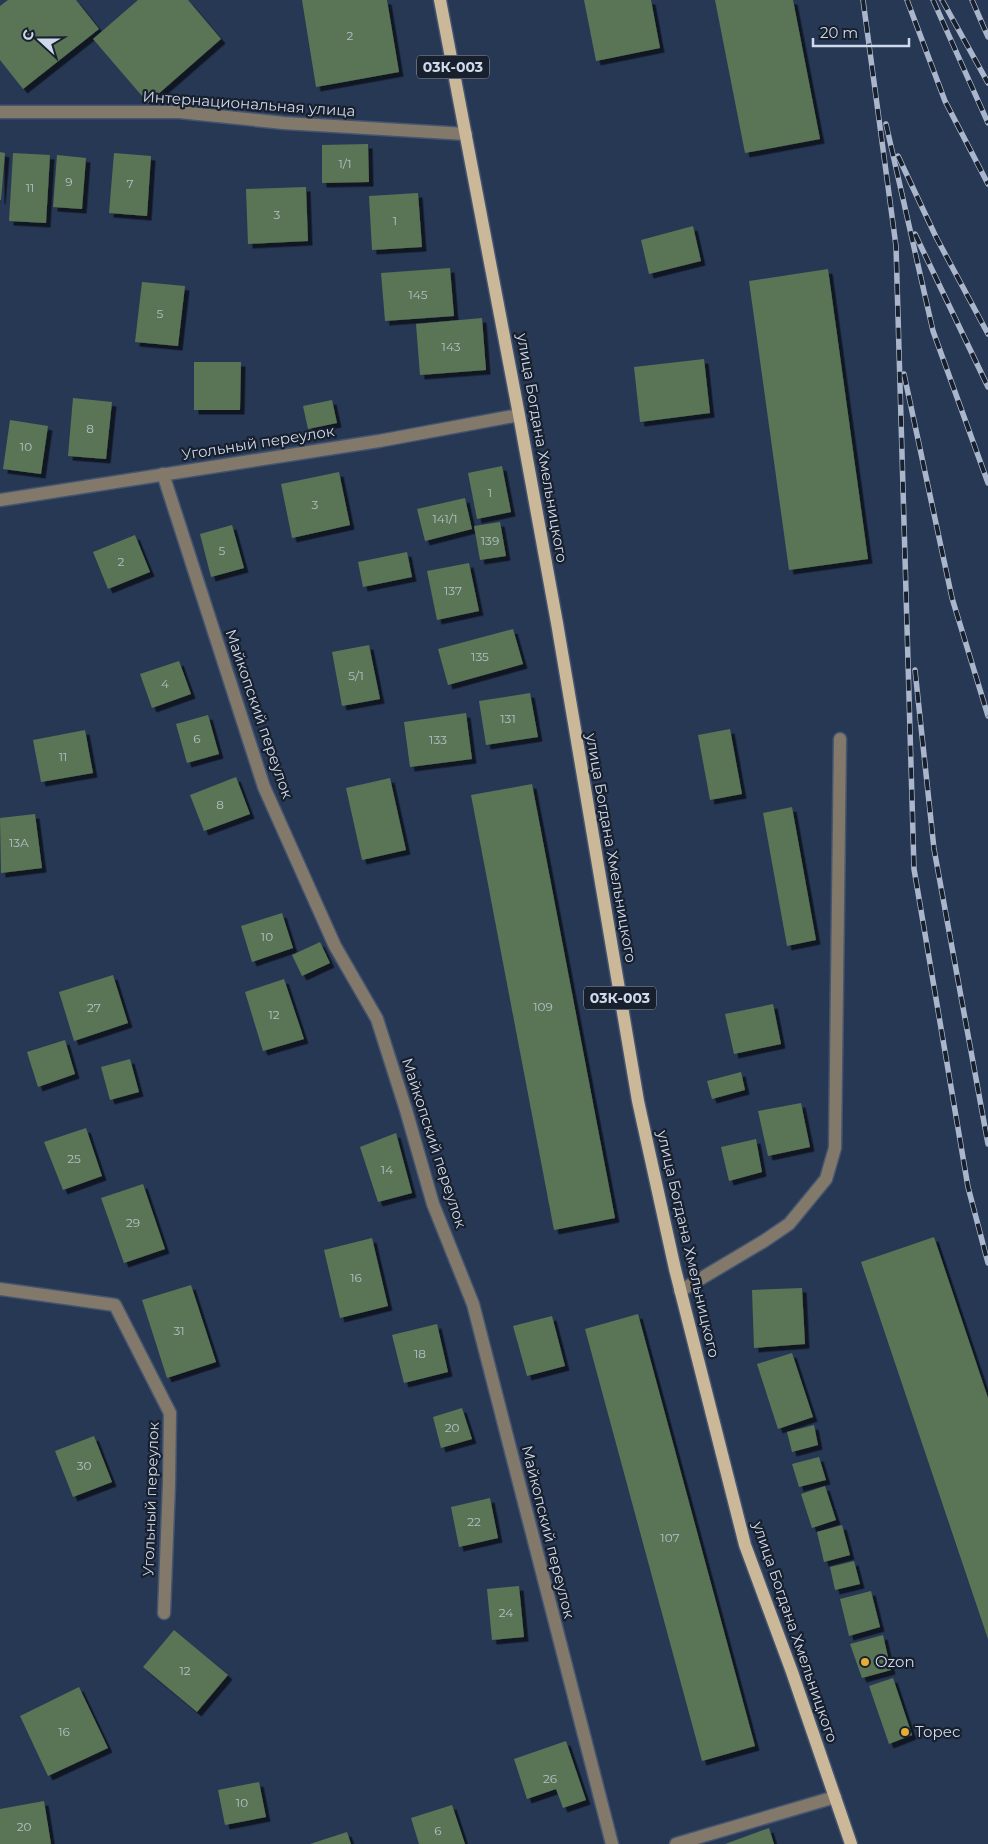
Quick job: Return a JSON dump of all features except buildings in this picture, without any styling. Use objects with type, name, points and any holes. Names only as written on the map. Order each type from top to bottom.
[{"type":"main road","name":"03К-003","points":[[440,0],[466,134]]},
{"type":"main road","name":"улица Богдана Хмельницкого","points":[[466,134],[520,415],[557,622],[638,1101],[680,1291],[745,1545],[792,1672],[851,1844]]},
{"type":"street","name":"Интернациональная улица","points":[[0,112],[179,112],[284,123],[466,134]]},
{"type":"street","name":"Угольный переулок","points":[[0,500],[379,441],[520,415]]},
{"type":"street","name":"Майкопский переулок","points":[[163,474],[264,787],[335,946],[377,1019],[433,1204],[473,1304],[612,1844]]},
{"type":"street","points":[[680,1291],[789,1224],[826,1179],[835,1148],[840,740]]},
{"type":"street","name":"Угольный переулок","points":[[0,1289],[115,1305],[170,1413],[164,1613]]},
{"type":"street","points":[[676,1844],[835,1797]]},
{"type":"railway","points":[[863,0],[896,246],[914,869],[968,1187],[988,1263]]},
{"type":"railway","points":[[907,0],[945,101],[988,184]]},
{"type":"railway","points":[[933,0],[988,123]]},
{"type":"railway","points":[[942,0],[988,83]]},
{"type":"railway","points":[[972,0],[988,37]]},
{"type":"railway","points":[[886,124],[933,331],[988,483]]},
{"type":"railway","points":[[898,156],[936,237],[988,334]]},
{"type":"railway","points":[[915,234],[988,387]]},
{"type":"railway","points":[[904,374],[952,598],[988,716]]},
{"type":"railway","points":[[915,670],[934,849],[988,1144]]},
{"type":"place","name":"Ozon","points":[[865,1662]]},
{"type":"place","name":"Торес","points":[[905,1732]]}]
